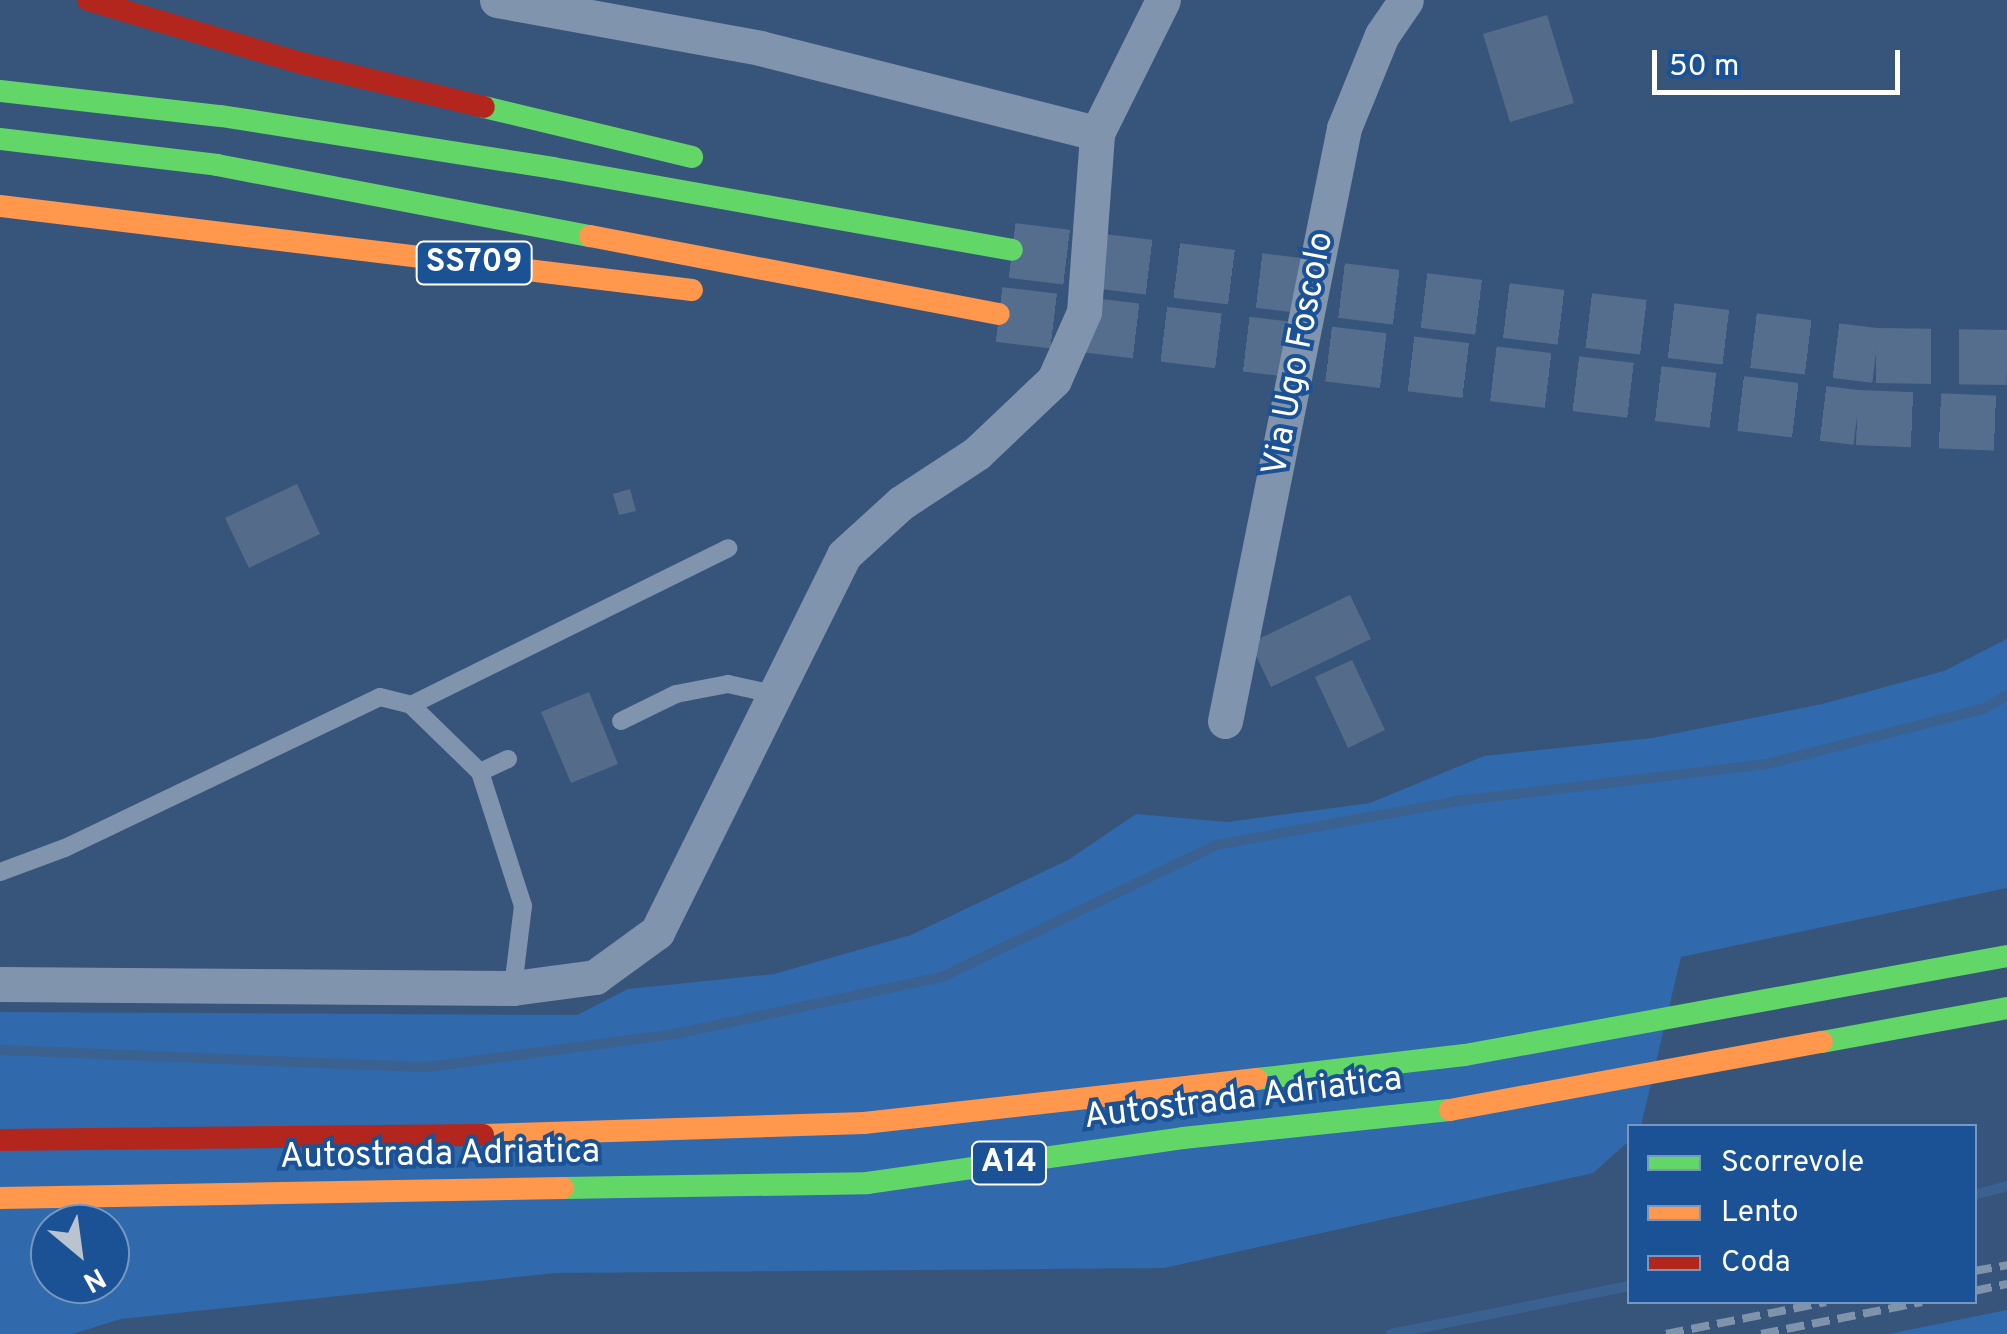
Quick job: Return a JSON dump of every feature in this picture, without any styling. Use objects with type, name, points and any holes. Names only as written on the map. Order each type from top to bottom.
[{"type":"highway","points":[[88,0],[301,63],[717,163]]},
{"type":"highway","points":[[0,92],[221,116],[1012,250]]},
{"type":"highway","name":"SS709","points":[[0,139],[216,165],[999,314]]},
{"type":"highway","points":[[831,189],[868,223]]},
{"type":"highway","name":"SS709","points":[[0,206],[714,292]]},
{"type":"highway","name":"SS709","points":[[810,304],[949,304]]},
{"type":"highway","name":"Autostrada Adriatica","points":[[0,1140],[576,1134],[864,1123],[1466,1055],[2007,956]]},
{"type":"highway","name":"Autostrada Adriatica","points":[[0,1198],[868,1183],[1183,1138],[1477,1107],[2007,1008]]},
{"type":"street","points":[[496,0],[760,48],[1097,133]]},
{"type":"street","points":[[0,984],[513,988],[596,978],[657,932],[844,555],[901,502],[977,453],[1054,380],[1084,312],[1097,133],[1163,0]]},
{"type":"street","name":"Via Ugo Foscolo","points":[[1226,721],[1344,128],[1382,35],[1406,0]]},
{"type":"lane","points":[[412,704],[728,548]]},
{"type":"lane","points":[[621,721],[676,694],[728,684],[773,694]]},
{"type":"lane","points":[[0,872],[65,848],[380,697],[412,704],[480,772],[523,906],[513,988]]},
{"type":"lane","points":[[480,772],[508,759]]},
{"type":"shaded area","points":[[2007,639],[2007,888],[1681,957],[1641,1124],[1627,1124],[1627,1143],[1593,1173],[1164,1268],[555,1273],[121,1319],[72,1334],[0,1334],[0,1012],[577,1015],[628,989],[774,974],[911,935],[1068,860],[1136,814],[1227,822],[1370,803],[1484,756],[1652,738],[1822,704],[1944,671]]},
{"type":"shaded area","points":[[2007,1310],[2007,1334],[1888,1334]]},
{"type":"building","points":[[1547,15],[1574,103],[1510,122],[1483,34]]},
{"type":"building","points":[[297,484],[320,534],[249,568],[225,518]]},
{"type":"building","points":[[630,489],[636,511],[619,515],[613,494]]},
{"type":"building","points":[[1350,595],[1371,639],[1271,687],[1250,643]]},
{"type":"building","points":[[1352,660],[1385,730],[1348,748],[1315,677]]},
{"type":"building","points":[[589,692],[618,764],[571,783],[541,712]]},
{"type":"waterway","points":[[0,1050],[428,1067],[675,1034],[942,977],[1216,845],[1457,801],[1767,764],[1983,709],[2007,695]]},
{"type":"waterway","points":[[1977,1194],[2007,1186]]},
{"type":"waterway","points":[[1391,1334],[1627,1287]]},
{"type":"tunnel","points":[[1012,250],[1876,355],[2007,357]]},
{"type":"tunnel","points":[[999,314],[1857,417],[2007,423]]},
{"type":"railway","points":[[1977,1270],[2007,1265]]},
{"type":"railway","points":[[1977,1290],[2007,1284]]},
{"type":"railway","points":[[1666,1334],[1816,1304]]},
{"type":"railway","points":[[1761,1334],[1912,1304]]},
{"type":"traffic: fast","points":[[0,91],[221,116],[553,168],[1012,250]]},
{"type":"traffic: fast","points":[[484,107],[692,157]]},
{"type":"traffic: fast","points":[[0,139],[217,165],[590,236]]},
{"type":"traffic: fast","points":[[1257,1079],[1465,1055],[2007,956]]},
{"type":"traffic: fast","points":[[1822,1042],[2007,1008]]},
{"type":"traffic: fast","points":[[563,1188],[867,1183],[1183,1138],[1450,1110]]},
{"type":"traffic: slow","points":[[0,206],[692,290]]},
{"type":"traffic: slow","points":[[590,236],[999,314]]},
{"type":"traffic: slow","points":[[1450,1110],[1822,1042]]},
{"type":"traffic: slow","points":[[483,1135],[864,1123],[1257,1079]]},
{"type":"traffic: slow","points":[[0,1198],[563,1188]]},
{"type":"traffic: jam","points":[[88,0],[301,63],[484,107]]},
{"type":"traffic: jam","points":[[0,1140],[483,1135]]}]
